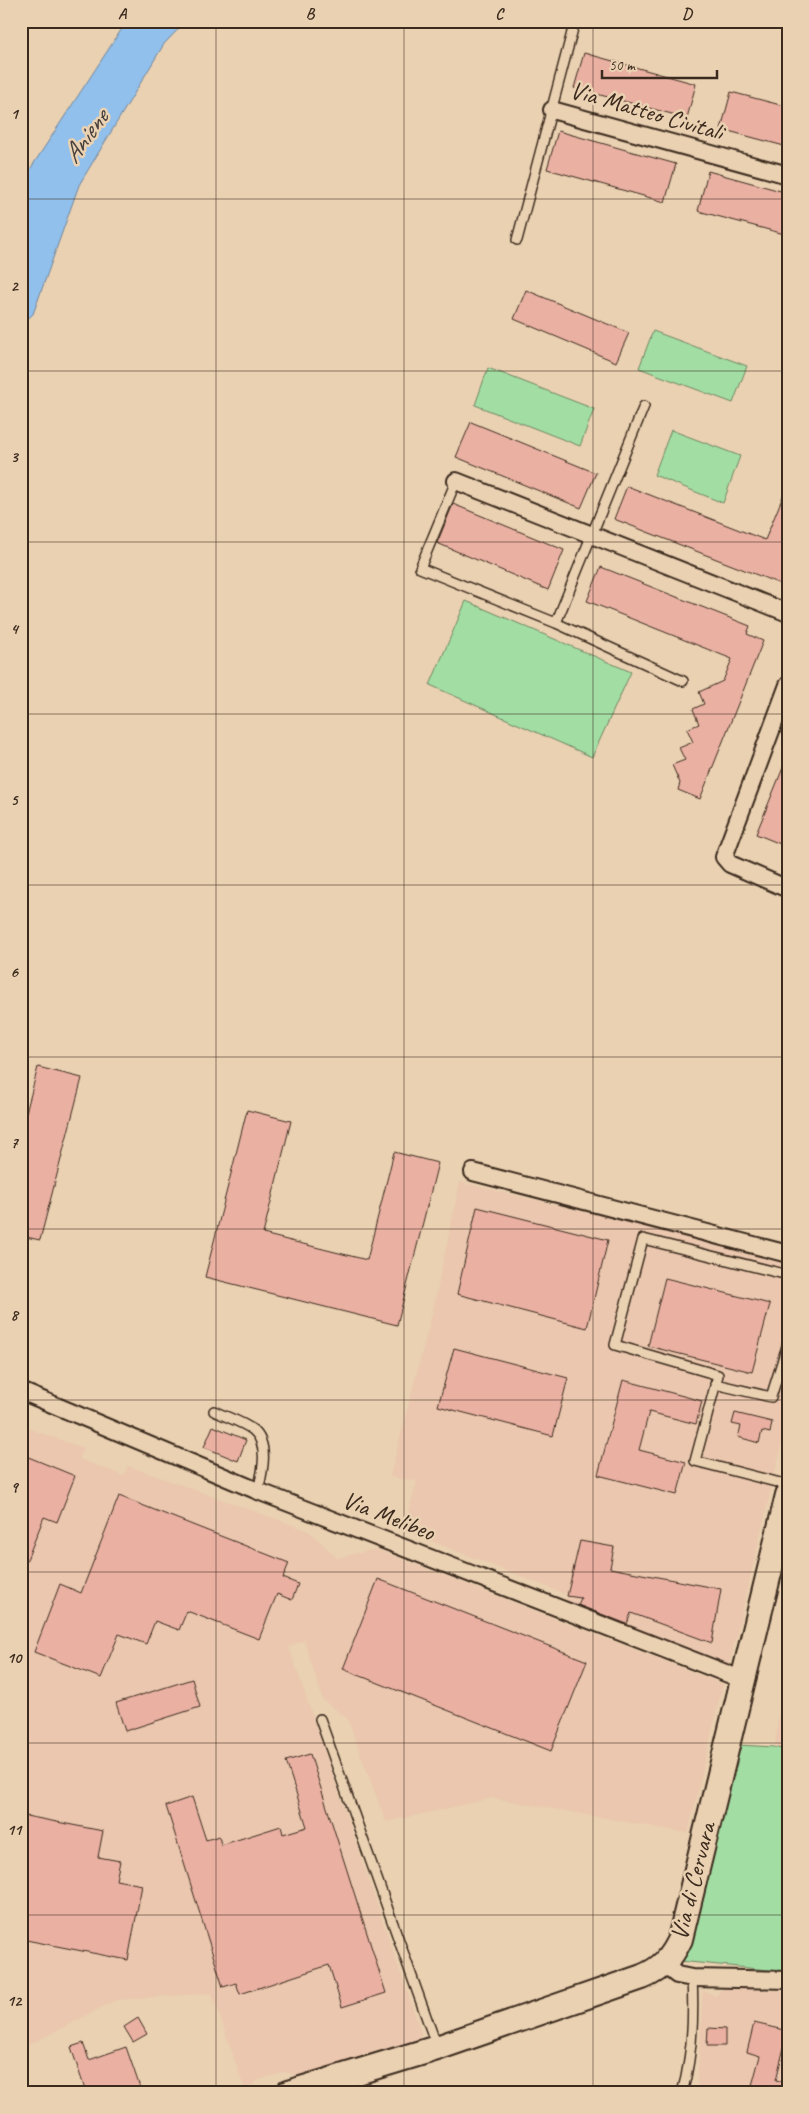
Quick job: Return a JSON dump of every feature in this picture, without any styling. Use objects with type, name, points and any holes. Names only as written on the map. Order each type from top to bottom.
[{"type":"street","name":"Via Matteo Civitali","points":[[552,110],[788,175]]},
{"type":"street","points":[[456,481],[788,613]]},
{"type":"street","points":[[788,685],[724,850],[724,857],[730,864],[788,889]]},
{"type":"street","points":[[473,1172],[788,1254]]},
{"type":"street","name":"Via Melibeo","points":[[21,1392],[258,1491],[741,1679]]},
{"type":"street","name":"Via di Cervara","points":[[288,2093],[437,2048],[642,1977],[664,1965],[672,1956],[680,1939],[741,1679],[788,1495]]},
{"type":"street","points":[[664,1965],[677,1975],[692,1978],[788,1980]]},
{"type":"lane","name":"Via Matteo Civitali","points":[[552,110],[575,21]]},
{"type":"lane","points":[[517,240],[552,110]]},
{"type":"lane","points":[[556,623],[644,406]]},
{"type":"lane","points":[[456,481],[420,568],[556,623],[683,681]]},
{"type":"lane","points":[[788,1275],[643,1239],[615,1345],[718,1375],[695,1460],[788,1485]]},
{"type":"lane","points":[[715,1384],[770,1397],[788,1344]]},
{"type":"lane","points":[[214,1411],[254,1431],[262,1445],[263,1465],[258,1491]]},
{"type":"lane","points":[[320,1719],[437,2048]]},
{"type":"lane","points":[[682,2093],[688,2074],[695,2021],[692,1978]]},
{"type":"shaded area","points":[[460,1182],[631,1223],[788,1265],[788,1418],[729,1667],[566,1603],[567,1595],[404,1530],[417,1481],[390,1477],[433,1310]]},
{"type":"shaded area","points":[[21,1426],[83,1448],[79,1459],[124,1476],[128,1466],[309,1531],[337,1558],[376,1549],[723,1684],[688,1833],[493,1798],[386,1822],[347,1718],[323,1700],[304,1640],[289,1647],[421,2033],[418,2041],[296,2080],[292,2074],[284,2072],[258,2080],[251,2086],[250,2093],[246,2093],[212,1993],[116,2000],[21,2049]]},
{"type":"shaded area","points":[[788,1671],[788,1751],[775,1747],[780,1701]]},
{"type":"shaded area","points":[[724,1987],[788,1992],[788,2093],[711,2093],[697,2087],[703,1991],[716,1996]]},
{"type":"green space","points":[[653,331],[747,366],[733,403],[639,368]]},
{"type":"green space","points":[[488,368],[594,409],[580,446],[475,405]]},
{"type":"green space","points":[[671,430],[740,456],[723,503],[654,475]]},
{"type":"green space","points":[[466,601],[631,672],[592,757],[430,685]]},
{"type":"green space","points":[[738,1745],[774,1747],[788,1751],[788,1972],[680,1961]]},
{"type":"water","name":"Aniene","points":[[127,21],[186,21],[164,44],[79,185],[33,314],[21,325],[21,183]]},
{"type":"building","points":[[584,53],[696,84],[687,118],[574,88]]},
{"type":"building","points":[[731,92],[788,107],[788,147],[721,129]]},
{"type":"building","points":[[558,131],[676,164],[665,202],[547,169]]},
{"type":"building","points":[[708,171],[788,193],[788,235],[698,211]]},
{"type":"building","points":[[526,290],[629,333],[616,362],[514,319]]},
{"type":"building","points":[[471,422],[596,473],[581,508],[456,457]]},
{"type":"building","points":[[788,484],[788,587],[614,519],[627,486],[765,540]]},
{"type":"building","points":[[453,504],[564,550],[548,590],[437,543]]},
{"type":"building","points":[[601,567],[750,626],[747,634],[763,641],[700,799],[678,790],[680,783],[672,765],[685,760],[679,748],[693,742],[687,729],[699,724],[693,709],[704,704],[699,692],[723,681],[732,659],[587,601]]},
{"type":"building","points":[[788,758],[788,847],[756,834]]},
{"type":"building","points":[[38,1067],[82,1078],[40,1240],[21,1236],[21,1132]]},
{"type":"building","points":[[247,1110],[291,1121],[263,1234],[367,1260],[394,1152],[438,1163],[397,1325],[205,1277]]},
{"type":"building","points":[[477,1207],[608,1240],[587,1328],[457,1294]]},
{"type":"building","points":[[665,1278],[770,1304],[752,1372],[648,1346]]},
{"type":"building","points":[[454,1348],[568,1378],[553,1436],[438,1406]]},
{"type":"building","points":[[623,1380],[702,1401],[696,1424],[649,1412],[639,1450],[686,1462],[677,1495],[598,1475]]},
{"type":"building","points":[[735,1413],[772,1422],[770,1433],[762,1431],[759,1443],[738,1437],[741,1426],[732,1424]]},
{"type":"building","points":[[213,1426],[246,1440],[238,1461],[204,1447]]},
{"type":"building","points":[[21,1454],[75,1476],[57,1522],[44,1517],[22,1572]]},
{"type":"building","points":[[119,1496],[289,1563],[283,1578],[298,1584],[292,1600],[277,1594],[259,1639],[187,1611],[179,1630],[155,1621],[146,1644],[119,1634],[101,1678],[34,1652],[60,1584],[81,1593]]},
{"type":"building","points":[[580,1541],[614,1547],[610,1568],[721,1589],[712,1643],[631,1613],[627,1624],[578,1605],[581,1598],[567,1596]]},
{"type":"building","points":[[378,1579],[587,1661],[551,1751],[343,1669]]},
{"type":"building","points":[[192,1679],[200,1707],[125,1731],[116,1703]]},
{"type":"building","points":[[310,1754],[386,1993],[342,2007],[329,1965],[240,1994],[236,1983],[223,1987],[166,1806],[192,1797],[206,1840],[219,1836],[221,1845],[281,1826],[283,1834],[307,1827],[286,1761]]},
{"type":"building","points":[[21,1815],[103,1831],[98,1857],[120,1861],[116,1880],[142,1885],[128,1960],[21,1939]]},
{"type":"building","points":[[138,2018],[147,2034],[133,2042],[124,2027]]},
{"type":"building","points":[[754,2023],[788,2031],[776,2080],[788,2083],[788,2093],[750,2093],[760,2056],[747,2052]]},
{"type":"building","points":[[708,2028],[725,2029],[725,2046],[707,2046]]},
{"type":"building","points":[[83,2043],[89,2060],[126,2047],[142,2093],[86,2093],[71,2047]]}]
